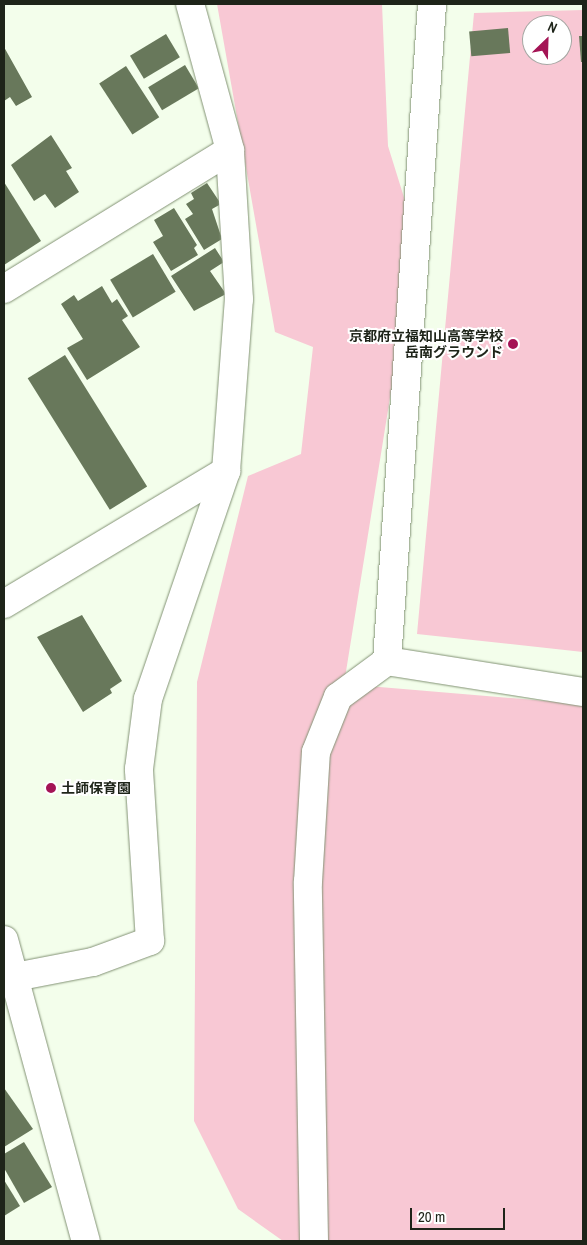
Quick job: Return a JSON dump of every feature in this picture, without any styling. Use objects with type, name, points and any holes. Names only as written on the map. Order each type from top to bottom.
[{"type":"street","points":[[15,977],[93,962],[150,941],[139,769],[148,699],[226,471],[239,299],[230,150],[190,4]]},
{"type":"street","points":[[387,661],[432,4]]},
{"type":"street","points":[[4,289],[230,150]]},
{"type":"street","points":[[4,604],[226,471]]},
{"type":"street","points":[[314,1241],[308,882],[316,752],[338,697],[387,661],[583,692]]},
{"type":"street","points":[[4,940],[86,1241]]},
{"type":"shaded area","points":[[217,4],[382,4],[388,146],[416,236],[344,684],[583,704],[583,1241],[283,1241],[238,1209],[194,1121],[197,682],[248,476],[301,454],[313,347],[275,332]]},
{"type":"shaded area","name":"京都府立福知山高等学校 岳南グラウンド","points":[[583,10],[583,652],[417,634],[474,13]]},
{"type":"building","points":[[508,28],[510,53],[471,56],[469,31]]},
{"type":"building","points":[[166,34],[180,57],[144,79],[130,56]]},
{"type":"building","points":[[579,36],[583,36],[583,62],[581,62]]},
{"type":"building","points":[[4,47],[32,97],[16,106],[10,97],[4,101]]},
{"type":"building","points":[[185,65],[199,88],[162,110],[148,87]]},
{"type":"building","points":[[126,66],[159,117],[132,135],[99,83]]},
{"type":"building","points":[[51,135],[72,168],[66,171],[79,192],[55,208],[45,194],[34,201],[11,165]]},
{"type":"building","points":[[4,182],[41,241],[4,265]]},
{"type":"building","points":[[207,183],[221,204],[212,209],[222,239],[204,250],[185,219],[193,214],[186,204],[194,199],[191,193]]},
{"type":"building","points":[[174,208],[197,245],[194,248],[198,255],[171,271],[153,242],[163,236],[154,220]]},
{"type":"building","points":[[215,248],[224,262],[210,271],[226,294],[194,311],[171,276]]},
{"type":"building","points":[[153,254],[176,292],[133,317],[110,280]]},
{"type":"building","points":[[102,286],[112,303],[117,299],[128,316],[122,320],[140,347],[87,380],[67,348],[83,339],[61,304],[74,295],[78,301]]},
{"type":"building","points":[[65,355],[147,486],[110,510],[28,378]]},
{"type":"building","points":[[82,615],[122,681],[110,689],[112,693],[83,712],[37,637]]},
{"type":"building","points":[[4,1088],[33,1129],[4,1147]]},
{"type":"building","points":[[24,1142],[52,1187],[24,1203],[4,1168],[4,1154]]},
{"type":"building","points":[[4,1180],[20,1206],[4,1216]]},
{"type":"place","name":"京都府立福知山高等学校 岳南グラウンド","points":[[513,344]]},
{"type":"place","name":"土師保育園","points":[[51,788]]}]
